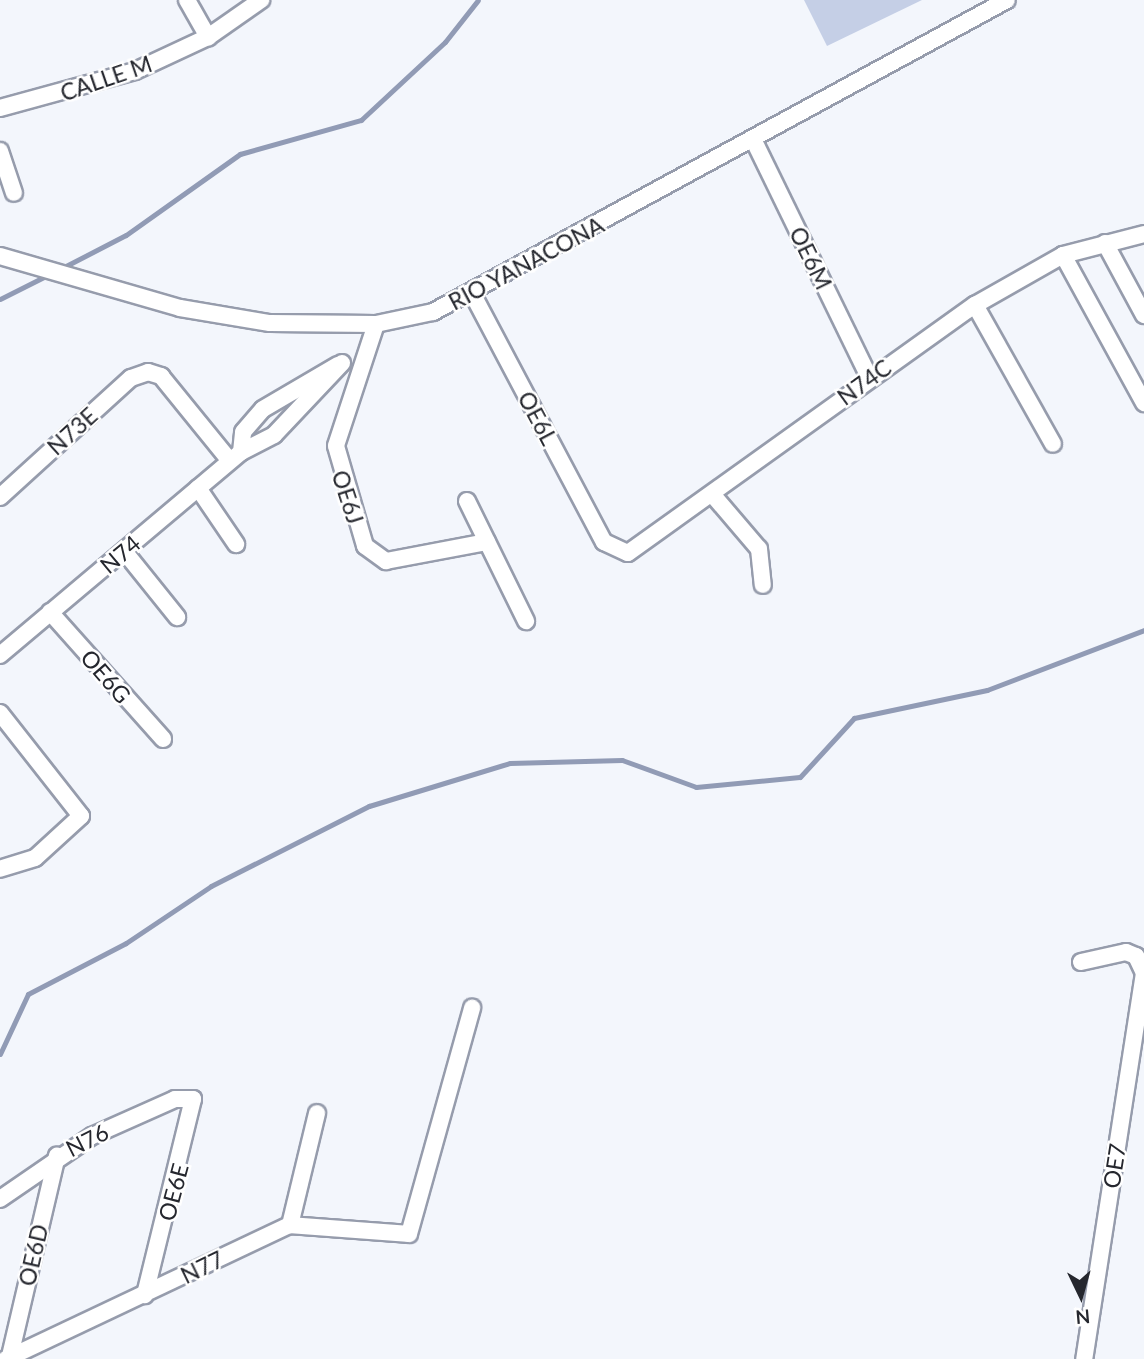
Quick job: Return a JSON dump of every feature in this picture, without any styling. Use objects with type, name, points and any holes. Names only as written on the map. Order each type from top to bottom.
[{"type":"street","points":[[187,0],[208,37]]},
{"type":"street","name":"CALLE M","points":[[0,107],[135,71],[208,37],[261,0]]},
{"type":"street","name":"RIO YANACONA","points":[[0,257],[29,262],[149,299],[270,323],[376,324],[433,312],[1007,0]]},
{"type":"street","name":"OE6M","points":[[753,139],[869,377]]},
{"type":"street","points":[[0,151],[13,192]]},
{"type":"street","name":"N74C","points":[[604,542],[621,554],[635,552],[869,377],[975,305],[1063,255],[1144,234]]},
{"type":"street","points":[[1105,243],[1144,315]]},
{"type":"street","points":[[1063,255],[1144,402]]},
{"type":"street","name":"OE6L","points":[[472,293],[604,542]]},
{"type":"street","points":[[975,305],[1053,444]]},
{"type":"street","name":"OE6J","points":[[376,324],[336,446],[365,546],[386,561],[486,542]]},
{"type":"street","points":[[235,456],[243,432],[263,410],[342,363],[366,353]]},
{"type":"street","name":"N74","points":[[0,655],[235,456],[280,430],[342,363]]},
{"type":"street","name":"N73E","points":[[0,497],[131,378],[148,372],[161,376],[235,456]]},
{"type":"street","points":[[198,488],[236,544]]},
{"type":"street","points":[[712,494],[759,549],[763,585]]},
{"type":"street","points":[[467,501],[526,621]]},
{"type":"street","points":[[124,551],[177,617]]},
{"type":"street","name":"OE6G","points":[[50,612],[163,739]]},
{"type":"street","points":[[0,713],[75,800],[81,816],[71,832],[35,858],[0,869]]},
{"type":"street","points":[[1081,962],[1126,952],[1136,956],[1144,973]]},
{"type":"street","name":"OE7","points":[[1084,1359],[1144,973]]},
{"type":"street","points":[[317,1113],[290,1225],[409,1234],[472,1008]]},
{"type":"street","name":"N76","points":[[0,1199],[57,1155],[183,1097]]},
{"type":"street","name":"OE6E","points":[[145,1295],[195,1107],[193,1099],[183,1097]]},
{"type":"street","name":"OE6D","points":[[8,1357],[57,1155]]},
{"type":"street","name":"N77","points":[[8,1357],[290,1225]]},
{"type":"shaded area","points":[[804,0],[922,0],[827,46]]},
{"type":"waterway","points":[[60,269],[126,235],[240,154],[361,120],[445,42],[478,0]]},
{"type":"waterway","points":[[0,299],[48,275]]},
{"type":"waterway","points":[[0,1054],[28,994],[126,943],[211,886],[369,806],[510,763],[622,760],[696,787],[800,777],[854,718],[987,690],[1144,630]]}]
